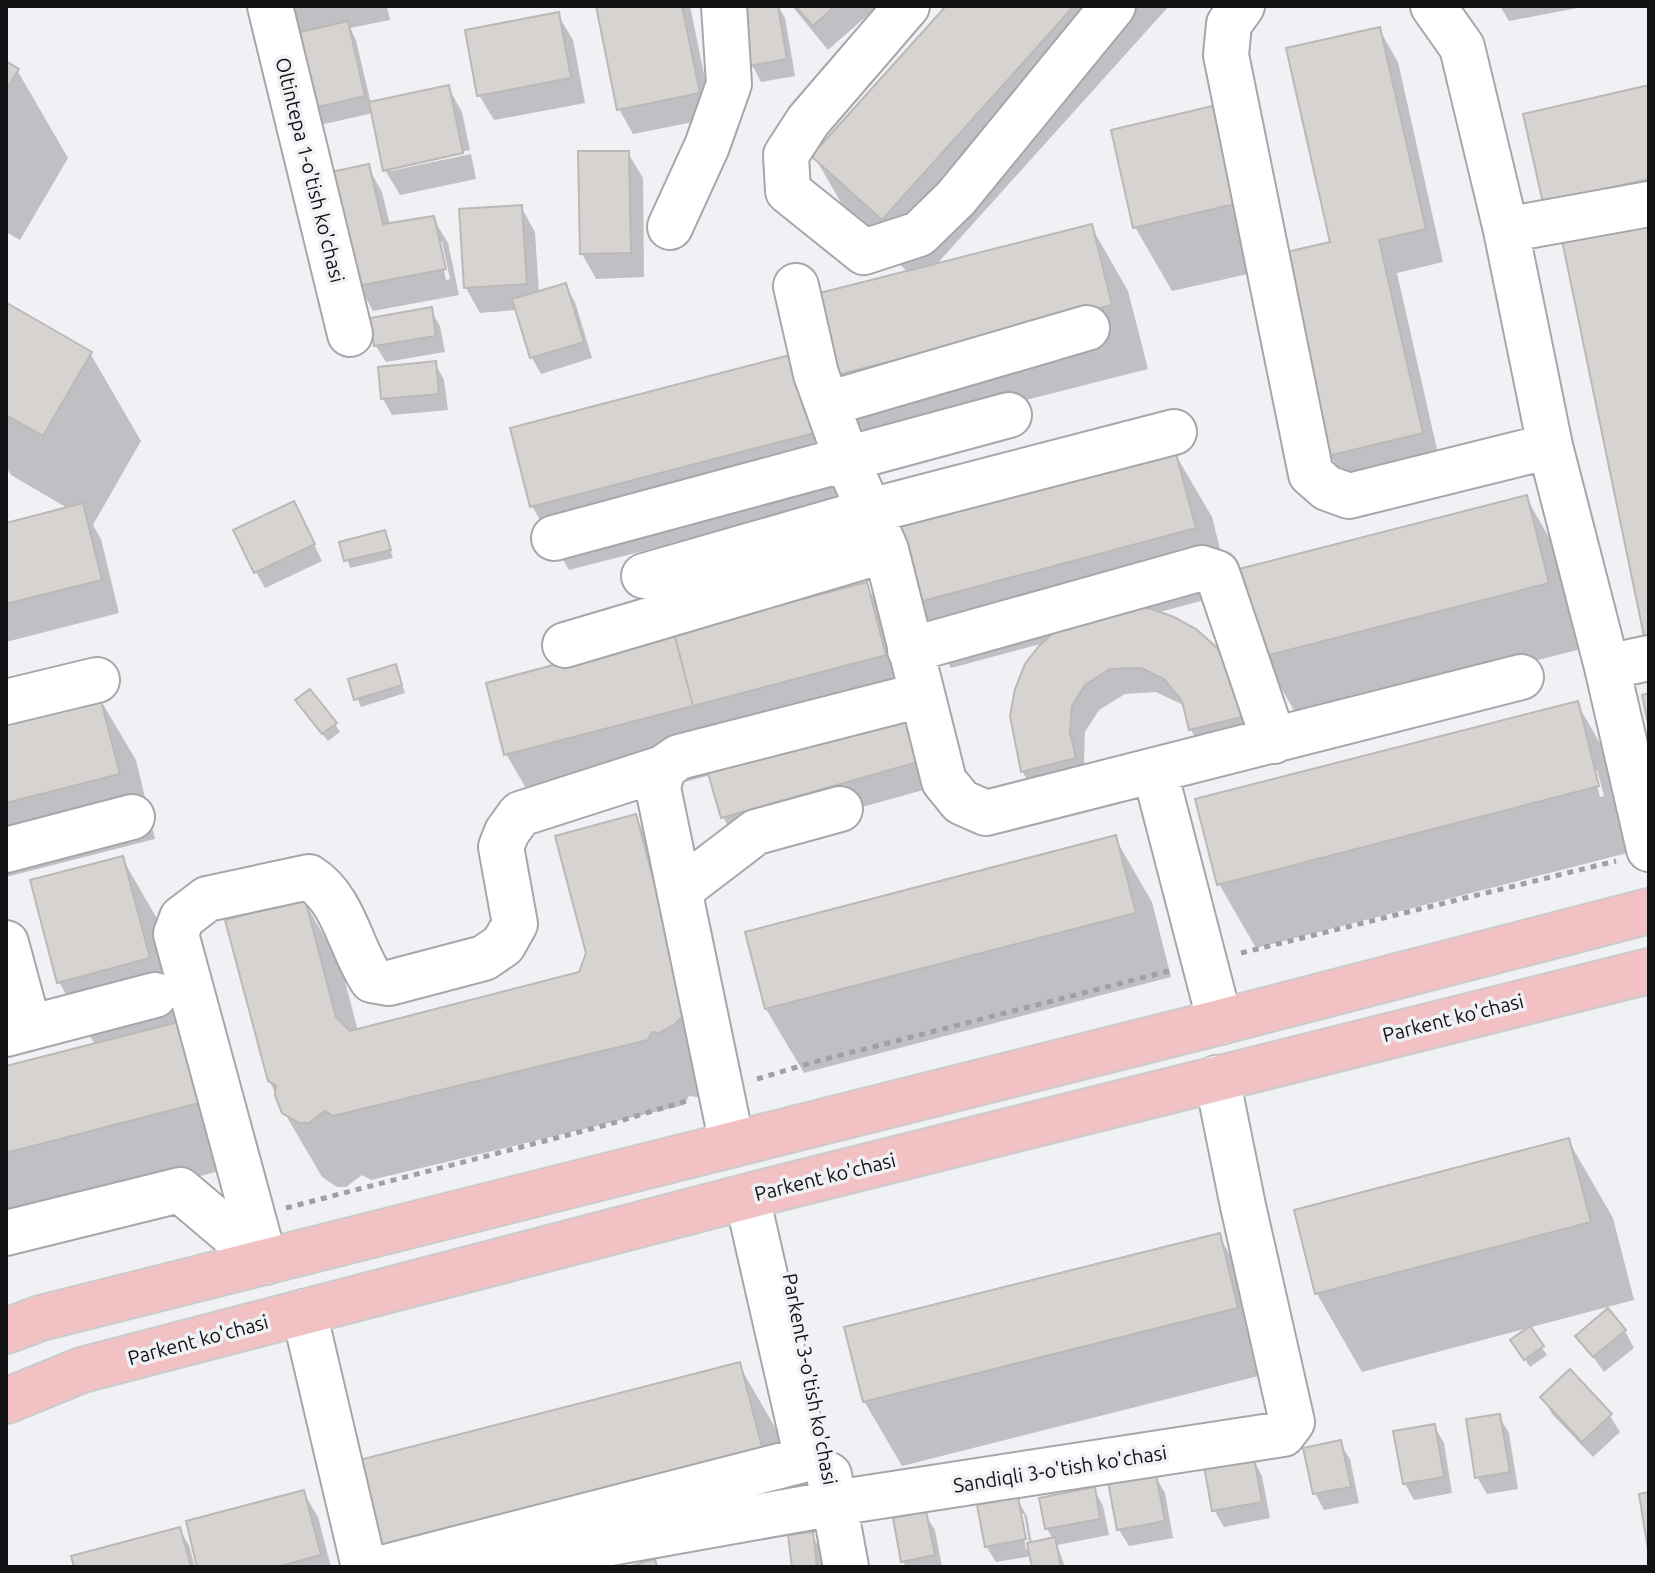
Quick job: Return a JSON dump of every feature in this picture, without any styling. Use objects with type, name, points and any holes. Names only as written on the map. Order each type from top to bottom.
[{"type":"main road","points":[[6,1331],[41,1318],[1649,911]]},
{"type":"main road","name":"Parkent ko'chasi","points":[[6,1401],[82,1370],[760,1194],[1649,971]]},
{"type":"street","name":"Oltintepa 1-o'tish ko'chasi","points":[[270,6],[350,334]]},
{"type":"street","points":[[670,227],[707,146],[729,84],[724,6]]},
{"type":"street","points":[[907,6],[808,121],[786,155],[788,191],[864,252],[919,234],[956,198],[1113,6]]},
{"type":"street","points":[[1242,6],[1229,24],[1226,55],[1311,474],[1327,488],[1349,496],[1550,446]]},
{"type":"street","points":[[1433,6],[1462,47],[1506,230],[1550,446],[1607,667],[1636,854]]},
{"type":"street","points":[[1506,230],[1649,204]]},
{"type":"street","points":[[796,286],[816,374],[847,460],[886,550],[944,781],[961,802],[986,813],[1521,677]]},
{"type":"street","points":[[827,404],[1087,328]]},
{"type":"street","points":[[554,538],[1009,415]]},
{"type":"street","points":[[644,576],[870,511],[1174,432]]},
{"type":"street","points":[[565,645],[886,550]]},
{"type":"street","points":[[910,650],[1202,568],[1217,573],[1274,741]]},
{"type":"street","points":[[1607,667],[1649,658]]},
{"type":"street","points":[[6,702],[97,680]]},
{"type":"street","points":[[265,1262],[176,934],[182,918],[207,899],[309,877],[323,886],[336,906],[363,967],[372,980],[389,983],[484,958],[503,945],[515,924],[501,847],[520,814],[663,768],[679,757],[921,695]]},
{"type":"street","points":[[663,768],[658,788],[732,1144]]},
{"type":"street","points":[[1155,772],[1220,1022]]},
{"type":"street","points":[[680,890],[756,832],[840,809]]},
{"type":"street","points":[[6,850],[132,817]]},
{"type":"street","points":[[6,943],[18,1031],[155,995]]},
{"type":"street","name":"Sandiqli 3-o'tish ko'chasi","points":[[476,1567],[835,1503],[1283,1434],[1292,1422],[1217,1078]]},
{"type":"street","points":[[6,1233],[180,1190],[265,1262]]},
{"type":"street","points":[[386,1567],[807,1459],[760,1194]]},
{"type":"street","name":"Parkent 3-o'tish ko'chasi","points":[[760,1194],[835,1503],[846,1567]]},
{"type":"street","points":[[304,1312],[364,1567]]},
{"type":"path","points":[[255,1217],[610,1124],[814,1062],[1636,854]]},
{"type":"building","points":[[596,6],[682,6],[700,93],[617,110]]},
{"type":"building","points":[[742,6],[778,6],[787,59],[750,66]]},
{"type":"building","points":[[795,6],[835,6],[813,26]]},
{"type":"building","points":[[946,6],[1074,6],[882,220],[811,156]]},
{"type":"building","points":[[559,12],[571,78],[477,96],[465,30]]},
{"type":"building","points":[[348,21],[365,96],[309,109],[292,34]]},
{"type":"building","points":[[1380,27],[1426,229],[1379,240],[1423,433],[1328,456],[1282,253],[1330,242],[1286,48]]},
{"type":"building","points":[[6,61],[19,69],[6,90]]},
{"type":"building","points":[[449,85],[463,153],[383,171],[369,102]]},
{"type":"building","points":[[1649,85],[1649,179],[1543,203],[1523,114]]},
{"type":"building","points":[[1221,104],[1243,202],[1133,228],[1111,130]]},
{"type":"building","points":[[578,151],[629,151],[631,253],[580,254]]},
{"type":"building","points":[[369,164],[383,224],[434,216],[446,269],[357,286],[331,172]]},
{"type":"building","points":[[522,205],[527,284],[464,288],[459,209]]},
{"type":"building","points":[[1092,224],[1112,305],[829,377],[808,296]]},
{"type":"building","points":[[1649,225],[1649,635],[1644,636],[1562,240]]},
{"type":"building","points":[[566,283],[584,342],[530,358],[512,299]]},
{"type":"building","points":[[7,303],[92,352],[43,436],[6,415]]},
{"type":"building","points":[[432,307],[436,336],[374,346],[370,318]]},
{"type":"building","points":[[794,354],[814,433],[530,507],[510,428]]},
{"type":"building","points":[[436,361],[439,394],[381,399],[378,367]]},
{"type":"building","points":[[1175,450],[1196,528],[912,604],[892,526]]},
{"type":"building","points":[[1527,495],[1549,583],[1261,657],[1239,569]]},
{"type":"building","points":[[294,501],[315,544],[254,573],[233,530]]},
{"type":"building","points":[[83,503],[102,580],[6,604],[6,523]]},
{"type":"building","points":[[385,530],[391,550],[344,561],[339,542]]},
{"type":"building","points":[[867,582],[886,655],[693,706],[674,633]]},
{"type":"building","points":[[1126,605],[1152,609],[1174,617],[1196,629],[1215,646],[1232,664],[1246,716],[1189,730],[1182,701],[1164,679],[1141,668],[1110,669],[1085,685],[1072,706],[1070,733],[1076,758],[1021,772],[1010,716],[1015,689],[1025,664],[1056,630]]},
{"type":"building","points":[[674,633],[693,706],[504,755],[486,683]]},
{"type":"building","points":[[396,664],[402,685],[354,700],[348,679]]},
{"type":"building","points":[[310,689],[337,723],[322,734],[295,700]]},
{"type":"building","points":[[99,693],[120,774],[6,803],[6,717]]},
{"type":"building","points":[[1649,693],[1649,729],[1642,695]]},
{"type":"building","points":[[1578,701],[1599,786],[1217,885],[1195,799]]},
{"type":"building","points":[[908,713],[921,761],[721,818],[707,770]]},
{"type":"building","points":[[636,814],[679,976],[675,984],[684,1008],[682,1017],[675,1024],[659,1033],[652,1032],[648,1040],[333,1116],[325,1111],[309,1123],[299,1123],[282,1113],[275,1095],[276,1085],[268,1081],[225,920],[305,899],[336,1017],[350,1031],[579,972],[586,953],[555,836]]},
{"type":"building","points":[[1116,835],[1136,913],[765,1009],[745,932]]},
{"type":"building","points":[[123,856],[150,958],[57,983],[30,880]]},
{"type":"building","points":[[178,1022],[199,1103],[6,1153],[6,1066]]},
{"type":"building","points":[[1569,1138],[1591,1222],[1315,1294],[1294,1210]]},
{"type":"building","points":[[1220,1233],[1238,1308],[863,1402],[844,1327]]},
{"type":"building","points":[[1608,1308],[1626,1330],[1593,1357],[1575,1336]]},
{"type":"building","points":[[1530,1326],[1544,1346],[1524,1360],[1510,1340]]},
{"type":"building","points":[[740,1362],[762,1447],[374,1547],[352,1462]]},
{"type":"building","points":[[1570,1369],[1612,1414],[1582,1442],[1540,1397]]},
{"type":"building","points":[[1500,1414],[1510,1472],[1475,1478],[1466,1419]]},
{"type":"building","points":[[1435,1424],[1444,1477],[1403,1484],[1393,1431]]},
{"type":"building","points":[[1341,1440],[1351,1487],[1313,1494],[1303,1448]]},
{"type":"building","points":[[1254,1457],[1262,1502],[1212,1511],[1204,1466]]},
{"type":"building","points":[[1156,1474],[1165,1521],[1117,1530],[1108,1482]]},
{"type":"building","points":[[1095,1487],[1100,1519],[1045,1529],[1039,1498]]},
{"type":"building","points":[[304,1490],[321,1555],[277,1567],[197,1567],[186,1521]]},
{"type":"building","points":[[1649,1492],[1649,1556],[1639,1494]]},
{"type":"building","points":[[1018,1497],[1026,1539],[985,1547],[977,1505]]},
{"type":"building","points":[[926,1511],[935,1555],[901,1562],[893,1518]]},
{"type":"building","points":[[180,1527],[191,1567],[74,1567],[71,1556]]},
{"type":"building","points":[[813,1532],[817,1567],[792,1567],[788,1535]]},
{"type":"building","points":[[1055,1537],[1061,1567],[1032,1567],[1027,1543]]},
{"type":"building","points":[[655,1559],[657,1567],[628,1567]]}]
